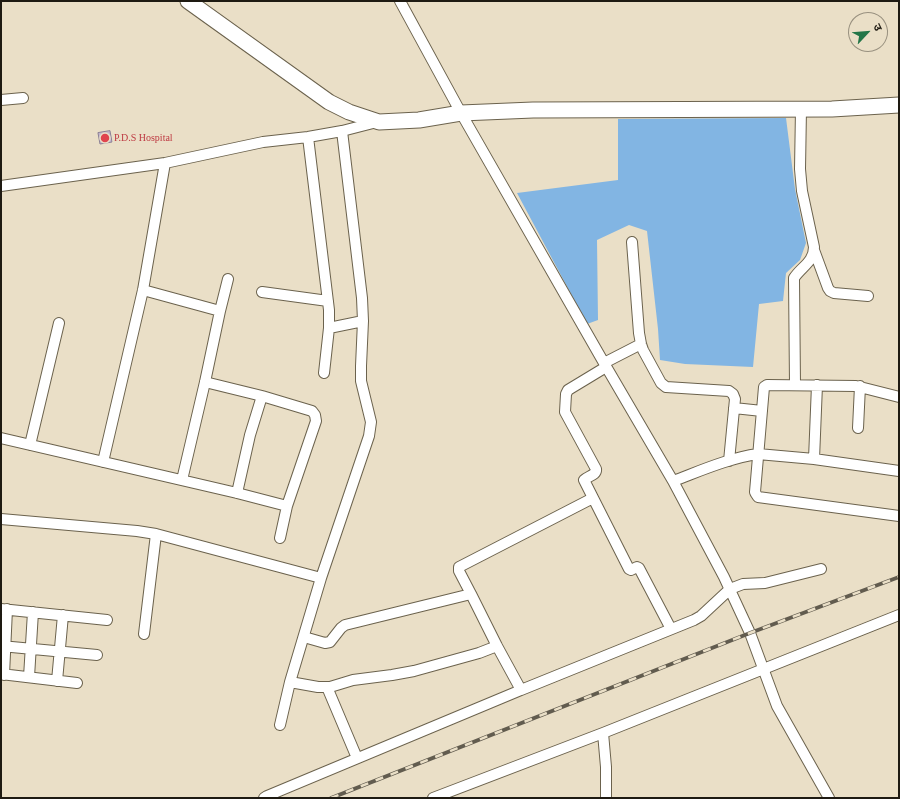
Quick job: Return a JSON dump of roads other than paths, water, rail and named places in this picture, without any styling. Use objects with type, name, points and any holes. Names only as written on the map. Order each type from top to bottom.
[{"type":"highway","points":[[189,1],[329,102],[349,112],[379,122],[420,120],[461,113],[533,110],[832,109],[899,106]]},
{"type":"street","points":[[400,1],[461,113],[672,481],[724,577],[750,633],[777,706],[829,798]]},
{"type":"street","points":[[1,100],[23,98]]},
{"type":"street","points":[[801,109],[800,169],[814,250],[830,291],[834,293],[868,296]]},
{"type":"street","points":[[1,186],[165,162],[263,142],[308,137],[342,131],[379,122]]},
{"type":"street","points":[[280,726],[290,682],[322,578],[369,436],[372,422],[362,381],[362,298],[342,131]]},
{"type":"street","points":[[308,137],[329,310],[324,373]]},
{"type":"street","points":[[103,462],[143,290],[165,162]]},
{"type":"street","points":[[632,242],[641,344],[663,386],[729,391],[733,394],[735,399],[729,461]]},
{"type":"street","points":[[795,384],[794,278],[807,264],[813,255],[814,250]]},
{"type":"street","points":[[182,480],[228,280]]},
{"type":"street","points":[[143,290],[220,311]]},
{"type":"street","points":[[262,292],[328,300]]},
{"type":"street","points":[[328,328],[363,321]]},
{"type":"street","points":[[30,445],[59,323]]},
{"type":"street","points":[[641,344],[605,365],[568,390],[566,394],[565,412],[596,469],[595,474],[584,480],[629,569],[639,568],[672,629]]},
{"type":"street","points":[[205,382],[262,396],[312,411],[315,416],[316,421],[287,506],[280,538]]},
{"type":"street","points":[[899,397],[860,386],[795,384],[767,385],[764,387],[755,492],[758,497],[899,516]]},
{"type":"street","points":[[814,459],[817,385]]},
{"type":"street","points":[[858,428],[860,386]]},
{"type":"street","points":[[237,492],[250,435],[262,396]]},
{"type":"street","points":[[734,408],[762,411]]},
{"type":"street","points":[[1,438],[237,492],[287,506]]},
{"type":"street","points":[[672,481],[729,461],[758,454],[814,459],[899,471]]},
{"type":"street","points":[[521,690],[496,646],[459,570],[459,567],[593,498]]},
{"type":"street","points":[[1,519],[138,531],[156,534],[322,578]]},
{"type":"street","points":[[144,634],[156,534]]},
{"type":"street","points":[[264,798],[521,690],[694,620],[701,616],[730,589],[743,584],[765,583],[821,569]]},
{"type":"street","points":[[304,637],[328,643],[345,625],[471,594]]},
{"type":"street","points":[[77,683],[2,675],[4,609],[107,620]]},
{"type":"street","points":[[29,677],[32,612]]},
{"type":"street","points":[[58,681],[63,615]]},
{"type":"street","points":[[433,798],[603,734],[899,615]]},
{"type":"street","points":[[3,646],[97,656]]},
{"type":"street","points":[[290,682],[318,687],[327,687],[353,680],[414,671],[496,646]]},
{"type":"street","points":[[327,687],[357,758]]},
{"type":"street","points":[[603,734],[606,767],[606,798]]},
{"type":"water","points":[[786,118],[795,189],[806,243],[800,260],[786,273],[783,301],[759,304],[753,367],[685,364],[660,360],[647,231],[629,225],[597,240],[598,320],[587,324],[517,193],[618,180],[618,119]]},
{"type":"railway","points":[[331,798],[750,633],[899,577]]},
{"type":"place","name":"P.D.S Hospital","points":[[105,138]]}]
